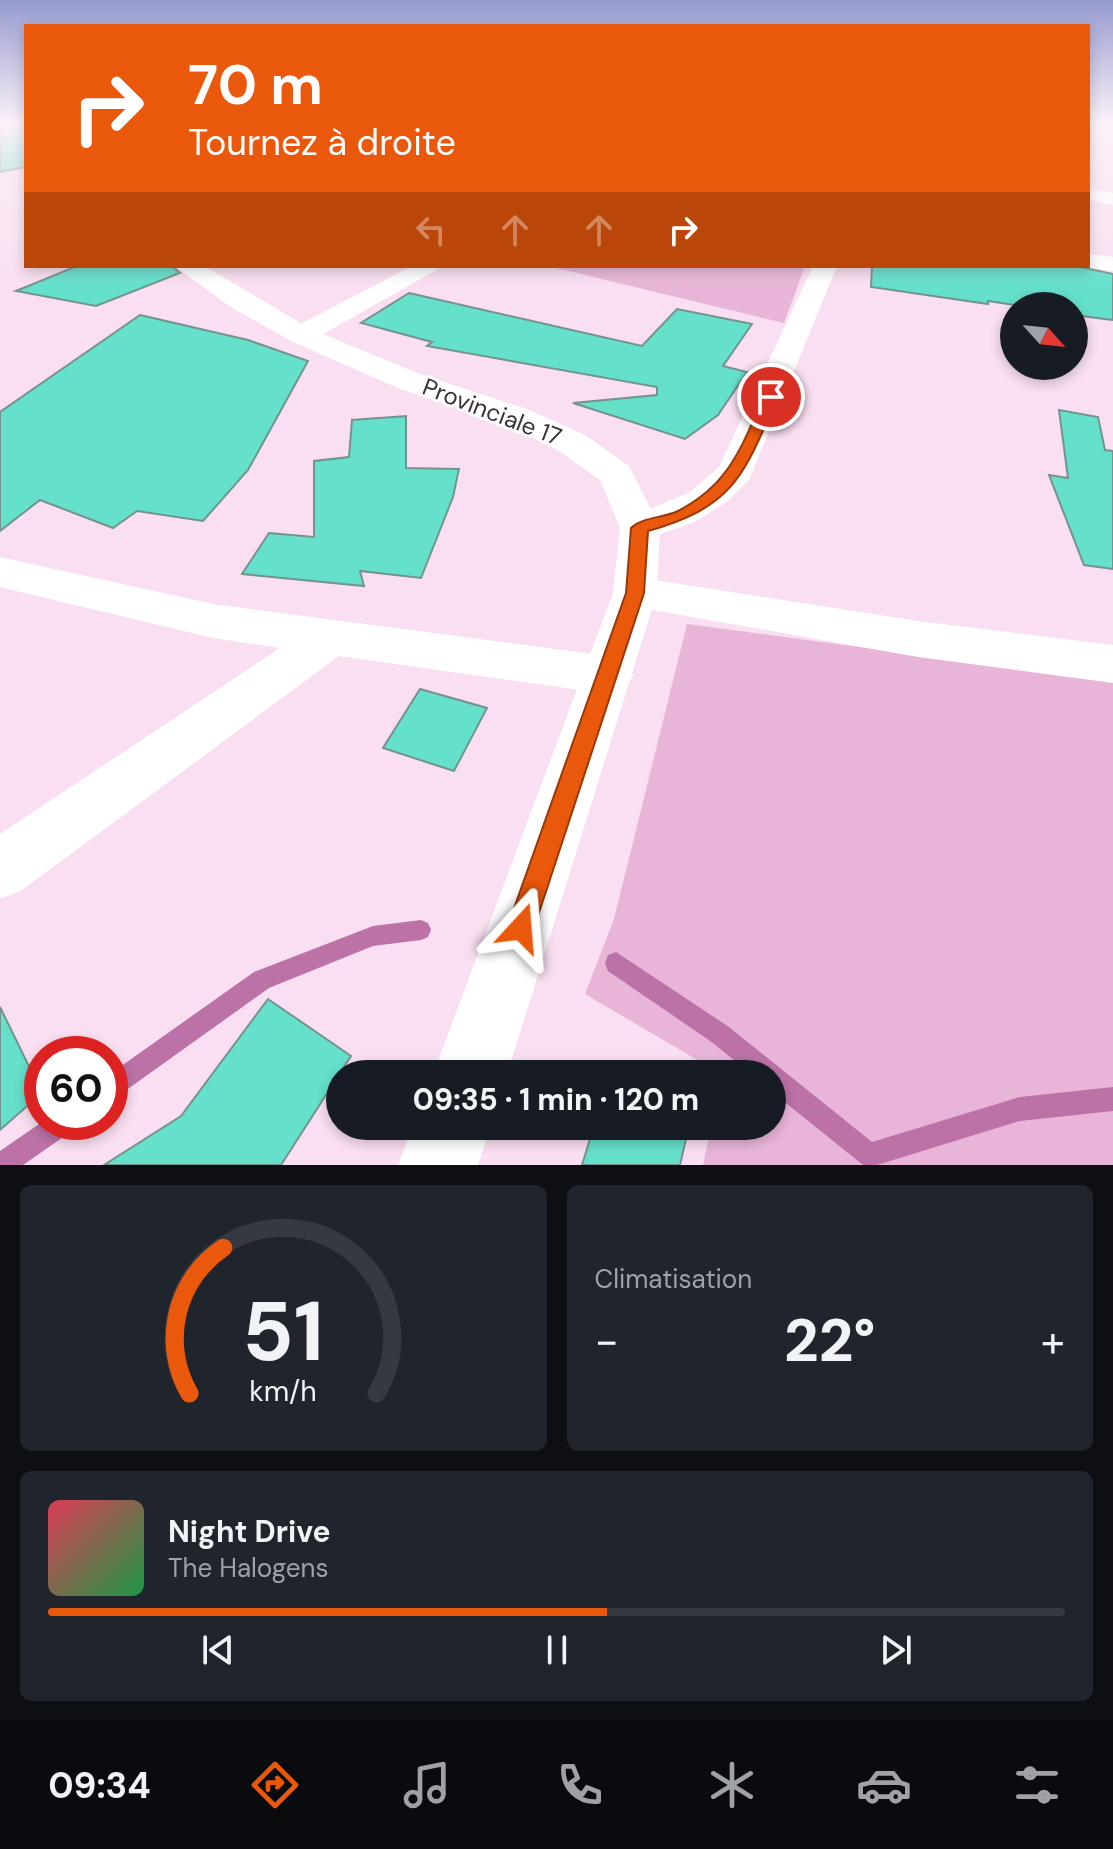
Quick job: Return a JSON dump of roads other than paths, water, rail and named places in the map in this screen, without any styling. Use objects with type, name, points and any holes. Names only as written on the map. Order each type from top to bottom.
[{"type":"street","points":[[1090,194],[1113,199]]},
{"type":"street","points":[[1090,261],[1113,264]]},
{"type":"street","name":"Provinciale 17","points":[[190,268],[238,300],[301,335],[409,381],[515,416],[572,443],[616,474],[640,528],[635,593],[475,1060]]},
{"type":"street","points":[[301,335],[427,268]]},
{"type":"street","points":[[640,528],[680,517],[713,497],[736,472],[824,268]]},
{"type":"street","points":[[0,572],[213,621],[608,675]]},
{"type":"street","points":[[635,593],[918,639],[1113,664]]},
{"type":"street","points":[[0,869],[333,636]]},
{"type":"street","points":[[438,1165],[447,1140]]},
{"type":"waterway","points":[[128,1075],[262,980],[373,936],[421,930]]},
{"type":"waterway","points":[[616,963],[721,1035],[752,1060]]},
{"type":"waterway","points":[[786,1088],[869,1155],[1020,1109],[1113,1099]]},
{"type":"waterway","points":[[2,1165],[37,1140]]}]
